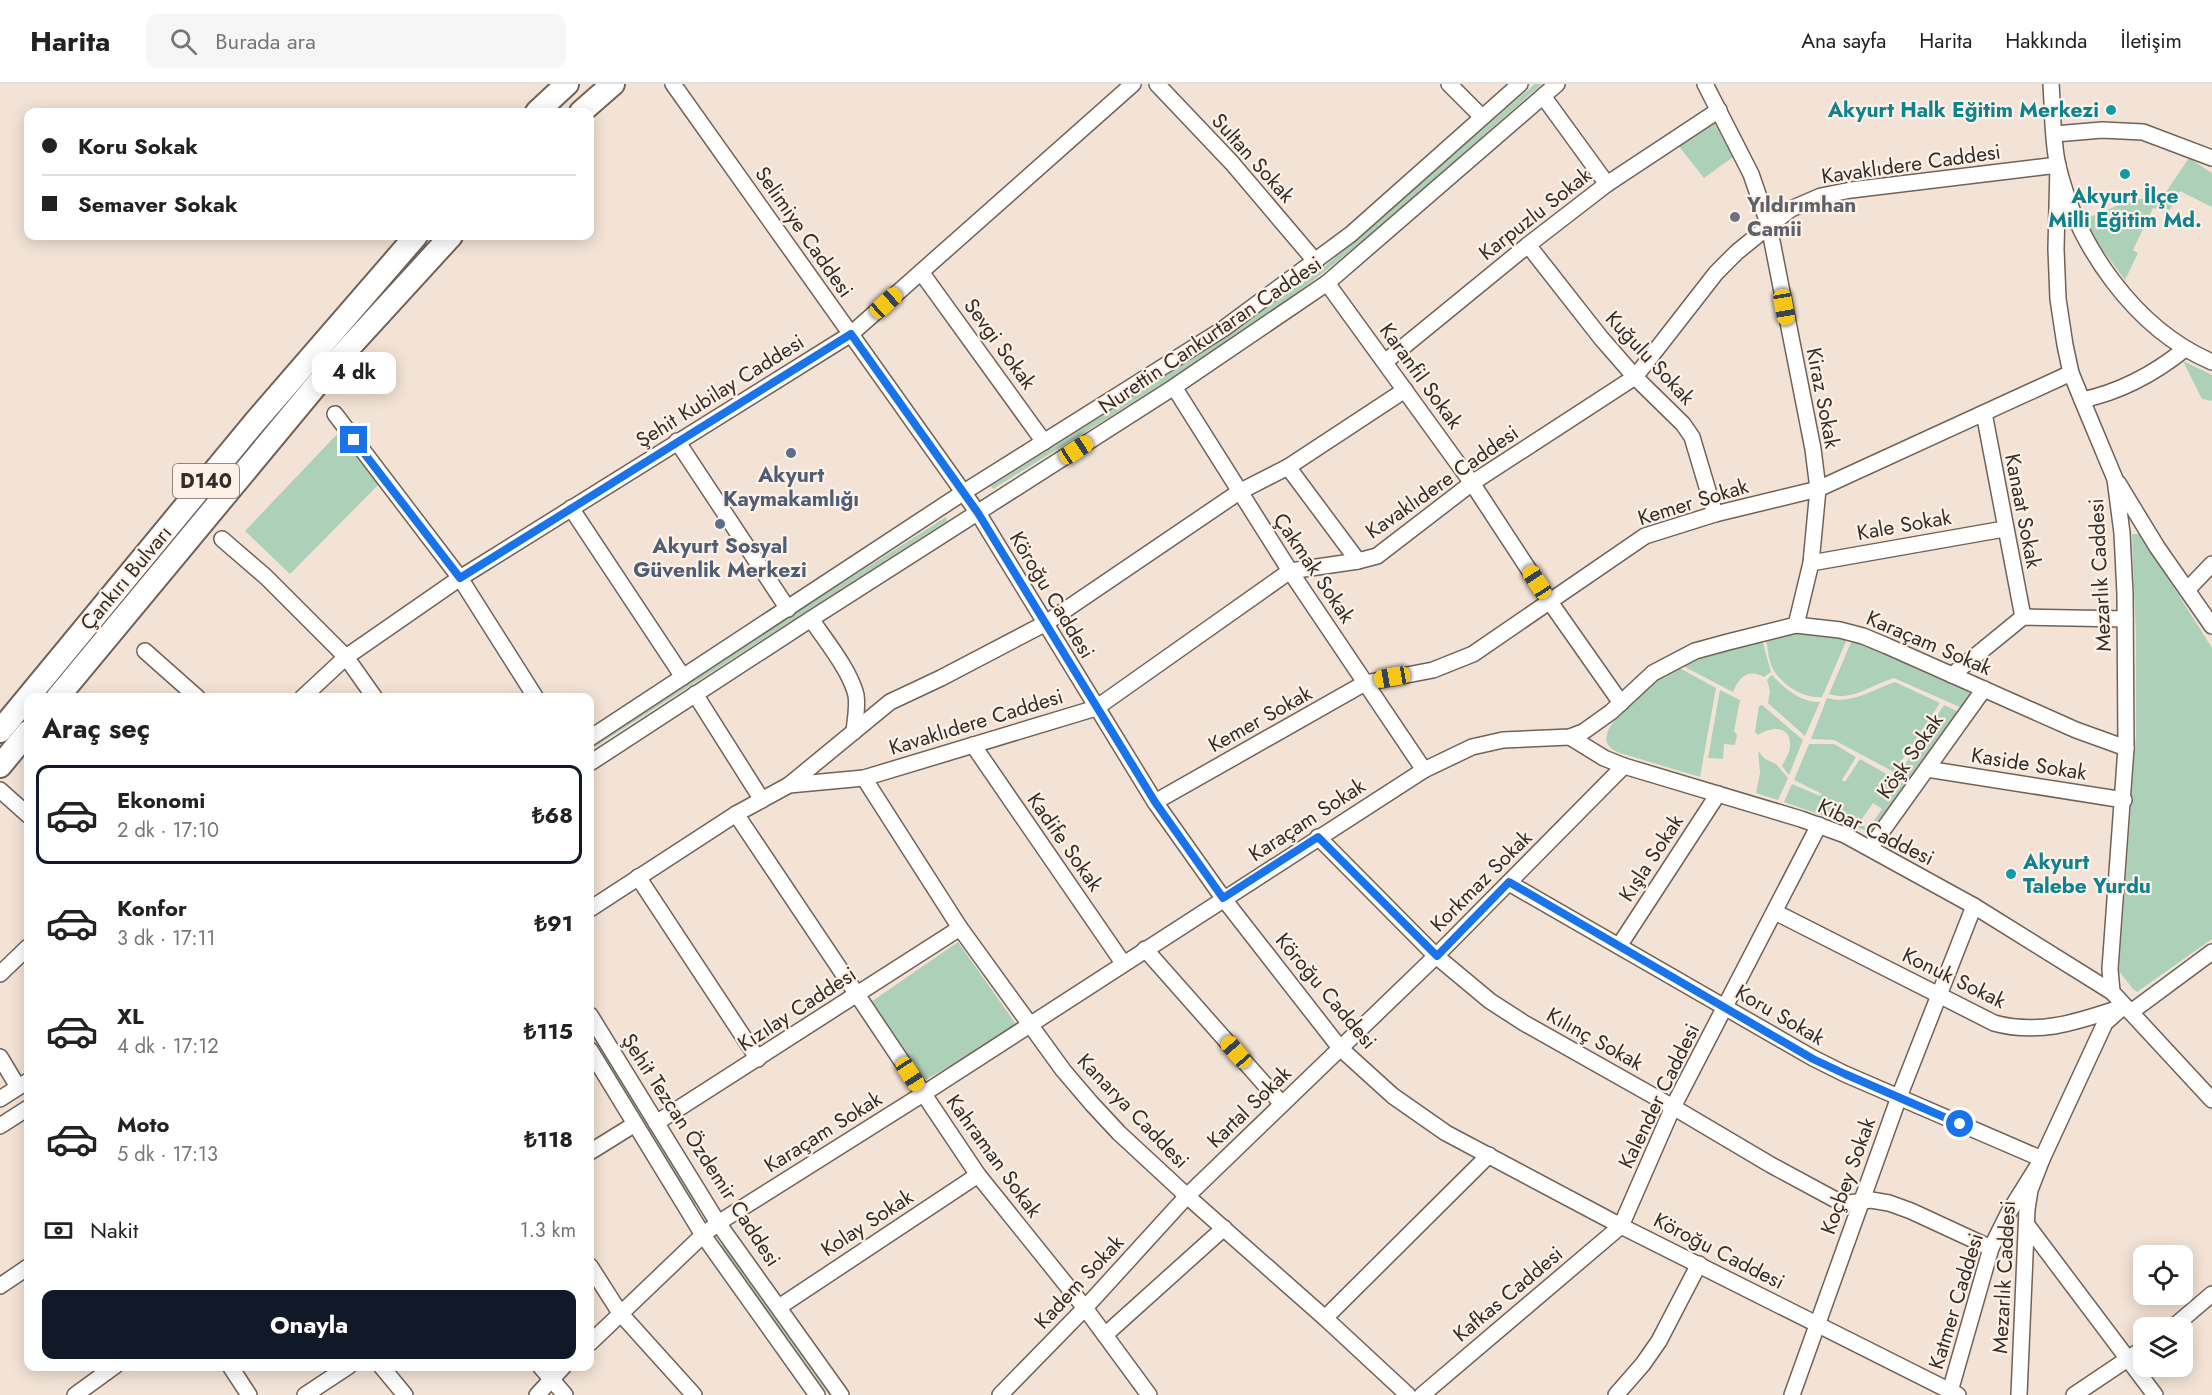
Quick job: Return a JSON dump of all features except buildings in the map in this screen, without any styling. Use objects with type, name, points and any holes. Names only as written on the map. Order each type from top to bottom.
[{"type":"highway","points":[[541,108],[567,84]]},
{"type":"highway","points":[[586,108],[613,84]]},
{"type":"highway","name":"Çankırı Bulvarı","points":[[31,693],[255,422],[413,240]]},
{"type":"highway","name":"Çankırı Bulvarı","points":[[61,693],[333,364],[447,240]]},
{"type":"highway","name":"Çankırı Bulvarı","points":[[0,731],[24,702]]},
{"type":"highway","points":[[0,766],[24,737]]},
{"type":"street","name":"Selimiye Caddesi","points":[[673,84],[964,492]]},
{"type":"street","name":"Şehit Kubilay Caddesi","points":[[307,693],[346,657],[460,578],[851,334],[1133,84]]},
{"type":"street","name":"Sultan Sokak","points":[[1157,84],[1232,163],[1316,262]]},
{"type":"street","points":[[1449,84],[1482,117]]},
{"type":"street","name":"Nurettin Cankurtaran Caddesi","points":[[594,735],[964,492],[1189,352],[1316,262],[1386,204],[1520,84]]},
{"type":"street","name":"Nurettin Cankurtaran Caddesi","points":[[594,760],[1174,387],[1327,283],[1557,84]]},
{"type":"street","name":"Kiraz Sokak","points":[[1705,84],[1751,174],[1769,226],[1807,417],[1818,489],[1811,562],[1796,626]]},
{"type":"street","points":[[2051,84],[2058,165],[2093,254],[2131,302],[2163,332],[2185,349],[2212,362]]},
{"type":"street","points":[[1543,96],[1607,184]]},
{"type":"street","name":"Karpuzlu Sokak","points":[[1386,361],[1607,184],[1719,110]]},
{"type":"street","points":[[2055,134],[2114,130],[2143,132],[2212,158]]},
{"type":"street","name":"Kavaklıdere Caddesi","points":[[594,906],[736,814],[789,784],[864,778],[1096,708],[1290,571],[1377,556],[1472,483],[1635,377],[1716,273],[1737,252],[1791,209],[1821,196],[1841,192],[2058,165]]},
{"type":"street","name":"Mezarlık Caddesi","points":[[2058,165],[2058,299],[2072,373],[2115,479],[2122,533],[2126,748],[2111,959],[2112,992]]},
{"type":"street","name":"Kuğulu Sokak","points":[[1528,245],[1601,338],[1635,377],[1672,411],[1692,437],[1715,514]]},
{"type":"street","name":"Sevgi Sokak","points":[[921,272],[1044,442]]},
{"type":"street","name":"Karanfil Sokak","points":[[1327,283],[1386,361],[1472,483],[1550,602],[1621,703]]},
{"type":"street","points":[[2082,400],[2112,392],[2142,379],[2185,349]]},
{"type":"street","name":"Kemer Sokak","points":[[1155,802],[1365,683],[1433,670],[1473,654],[1645,536],[1715,514],[1818,489],[2072,373]]},
{"type":"street","name":"Çakmak Sokak","points":[[1174,387],[1290,571],[1424,770]]},
{"type":"street","points":[[789,784],[890,702],[1046,623],[1239,492],[1288,466],[1405,390]]},
{"type":"street","name":"Kanaat Sokak","points":[[1984,413],[2004,529],[2023,617]]},
{"type":"street","points":[[335,414],[460,578],[533,693]]},
{"type":"street","points":[[677,441],[788,609]]},
{"type":"street","points":[[1288,466],[1358,561]]},
{"type":"street","points":[[2115,479],[2212,626]]},
{"type":"street","name":"Köroğu Caddesi","points":[[964,492],[1155,802],[1223,898],[1340,1048],[1393,1096],[1446,1133],[1621,1226],[1952,1394]]},
{"type":"street","points":[[571,508],[683,677]]},
{"type":"street","name":"Kale Sokak","points":[[1811,562],[2004,529]]},
{"type":"street","points":[[222,539],[266,577],[346,657],[371,693]]},
{"type":"street","points":[[2187,590],[2212,564]]},
{"type":"street","points":[[1952,675],[2023,617],[2125,619]]},
{"type":"street","points":[[811,619],[846,673],[855,693],[857,705],[854,732]]},
{"type":"street","name":"Karaçam Sokak","points":[[594,1339],[718,1223],[923,1094],[1424,770],[1472,747],[1503,740],[1570,737],[1595,725],[1653,673],[1695,651],[1796,626],[1840,630],[1863,636],[2076,730],[2126,748]]},
{"type":"street","points":[[145,651],[192,693]]},
{"type":"street","name":"Köşk Sokak","points":[[1870,848],[1984,689]]},
{"type":"street","points":[[695,694],[762,800]]},
{"type":"street","name":"Kibar Caddesi","points":[[1570,737],[1604,759],[1819,825],[1870,848],[1974,906],[2112,992],[2210,1094]]},
{"type":"street","name":"Kadife Sokak","points":[[973,745],[1123,963]]},
{"type":"street","name":"Korkmaz Sokak","points":[[1340,1048],[1437,956],[1624,766]]},
{"type":"street","name":"Kaside Sokak","points":[[1927,769],[2124,800]]},
{"type":"street","name":"Kanarya Caddesi","points":[[864,778],[960,928],[1029,1024],[1092,1104],[1119,1133],[1187,1196],[1408,1395]]},
{"type":"street","points":[[0,790],[24,811]]},
{"type":"street","name":"Kışla Sokak","points":[[1619,946],[1718,794]]},
{"type":"street","name":"Kahraman Sokak","points":[[736,814],[978,1175],[1085,1308],[1149,1395]]},
{"type":"street","name":"Kalender Caddesi","points":[[1621,1226],[1673,1107],[1819,825]]},
{"type":"street","name":"Kılınç Sokak","points":[[1318,837],[1437,956],[1490,1001],[1524,1023],[1834,1199],[1849,1203],[1871,1200],[1889,1203],[1991,1248]]},
{"type":"street","points":[[638,877],[758,1059]]},
{"type":"street","name":"Koru Sokak","points":[[1509,882],[1813,1059],[2042,1159]]},
{"type":"street","name":"Koçbey Sokak","points":[[1792,1395],[1899,1097],[1974,906]]},
{"type":"street","name":"Konuk Sokak","points":[[1775,912],[1994,1023],[2010,1028],[2042,1029],[2128,1009]]},
{"type":"street","name":"Kızılay Caddesi","points":[[656,1124],[960,928]]},
{"type":"street","points":[[1145,949],[1282,1104]]},
{"type":"street","points":[[0,974],[24,951]]},
{"type":"street","points":[[2128,1009],[2212,952]]},
{"type":"street","name":"Mezarlık Caddesi","points":[[2019,1395],[2026,1226],[2030,1190],[2105,1023],[2128,1009]]},
{"type":"street","name":"Şehit Tezcan Özdemir Caddesi","points":[[594,1022],[718,1223],[841,1395]]},
{"type":"street","name":"Kartal Sokak","points":[[1187,1196],[1340,1048]]},
{"type":"street","points":[[0,1057],[23,1084],[0,1099]]},
{"type":"street","name":"Şehit Tezcan Özdemir Caddesi","points":[[594,1057],[703,1235],[817,1395]]},
{"type":"street","points":[[0,1126],[24,1111]]},
{"type":"street","points":[[594,1150],[635,1124]]},
{"type":"street","points":[[1325,1318],[1489,1155]]},
{"type":"street","name":"Katmer Caddesi","points":[[1952,1394],[1991,1248],[2009,1212],[2042,1159]]},
{"type":"street","name":"Kolay Sokak","points":[[779,1306],[978,1175]]},
{"type":"street","name":"Kadem Sokak","points":[[1000,1395],[1085,1308],[1187,1196]]},
{"type":"street","name":"Kafkas Caddesi","points":[[1422,1395],[1621,1226]]},
{"type":"street","points":[[2026,1226],[2155,1395]]},
{"type":"street","points":[[1105,1335],[1224,1228]]},
{"type":"street","points":[[1616,1395],[1643,1364],[1659,1341],[1699,1264]]},
{"type":"street","points":[[0,1286],[24,1270]]},
{"type":"street","points":[[594,1272],[620,1313],[694,1395]]},
{"type":"street","points":[[2185,1317],[2212,1294]]},
{"type":"street","points":[[2074,1395],[2133,1356]]},
{"type":"street","points":[[75,1395],[92,1390],[110,1371]]},
{"type":"street","points":[[233,1371],[249,1395]]},
{"type":"street","points":[[305,1395],[341,1371]]},
{"type":"street","points":[[385,1371],[405,1395]]},
{"type":"street","points":[[544,1371],[565,1395]]},
{"type":"street","points":[[537,1395],[559,1371]]},
{"type":"green space","points":[[1535,84],[1542,84],[1400,210],[1311,282],[1234,337],[993,489],[991,486],[1200,354],[1324,267]]},
{"type":"green space","points":[[1714,122],[1733,157],[1704,178],[1678,145]]},
{"type":"green space","points":[[2189,158],[2212,173],[2212,207],[2180,191],[2168,213],[2153,208],[2133,250],[2138,253],[2125,280],[2096,241],[2085,219],[2119,205],[2166,192]]},
{"type":"green space","points":[[2183,361],[2212,375],[2212,401],[2202,399]]},
{"type":"green space","points":[[340,431],[380,483],[290,574],[245,531]]},
{"type":"green space","points":[[946,517],[947,521],[594,747],[594,741]]},
{"type":"green space","points":[[2132,534],[2140,534],[2212,648],[2212,939],[2137,992],[2119,971],[2136,736],[2136,637]]},
{"type":"green space","points":[[1811,632],[1847,639],[1822,697],[1807,696],[1786,684],[1772,667],[1768,653],[1766,639]]},
{"type":"green space","points":[[1762,640],[1771,672],[1764,677],[1753,673],[1741,678],[1733,692],[1681,665]]},
{"type":"green space","points":[[1852,640],[1965,688],[1970,694],[1962,708],[1894,678],[1846,696],[1829,694]]},
{"type":"green space","points":[[1676,666],[1716,688],[1700,777],[1620,753],[1611,748],[1607,742],[1610,728],[1620,714],[1652,681]]},
{"type":"green space","points":[[1772,675],[1793,694],[1806,700],[1820,702],[1805,736],[1768,703],[1770,691],[1767,680]]},
{"type":"green space","points":[[1895,682],[1940,703],[1894,772],[1834,740],[1811,739],[1827,698],[1836,700],[1854,698]]},
{"type":"green space","points":[[1720,690],[1740,700],[1734,731],[1737,735],[1735,745],[1724,744],[1723,759],[1708,758]]},
{"type":"green space","points":[[1762,705],[1803,740],[1789,775],[1782,766],[1790,747],[1787,733],[1778,729],[1768,730],[1758,735],[1755,732],[1759,706]]},
{"type":"green space","points":[[1944,705],[1959,712],[1909,781],[1898,775]]},
{"type":"green space","points":[[1809,744],[1834,744],[1856,757],[1842,780],[1845,782],[1860,759],[1906,785],[1873,830],[1867,831],[1784,802],[1792,784],[1820,796],[1822,794],[1794,780]],"holes":[[[1873,803],[1882,809],[1868,829],[1859,823]]]},
{"type":"green space","points":[[1758,751],[1765,759],[1776,764],[1788,778],[1778,800],[1756,793],[1760,773]]},
{"type":"green space","points":[[958,942],[1018,1027],[920,1083],[868,1004]]},
{"type":"green space","points":[[594,1035],[697,1204],[693,1206],[594,1043]]},
{"type":"green space","points":[[724,1244],[833,1395],[829,1395],[721,1246]]},
{"type":"place","name":"Akyurt Halk Eğitim Merkezi","points":[[2111,110]]},
{"type":"place","name":"Akyurt İlçe Milli Eğitim Md.","points":[[2125,174]]},
{"type":"place","name":"Yıldırımhan Camii","points":[[1735,217]]},
{"type":"place","name":"Akyurt Kaymakamlığı","points":[[791,453]]},
{"type":"place","name":"Akyurt Sosyal Güvenlik Merkezi","points":[[720,524]]},
{"type":"place","name":"Akyurt Talebe Yurdu","points":[[2011,874]]},
{"type":"route","points":[[354,440],[460,578],[851,334],[978,513],[1155,802],[1223,898],[1318,837],[1437,956],[1509,882],[1813,1059],[1960,1124]]}]
